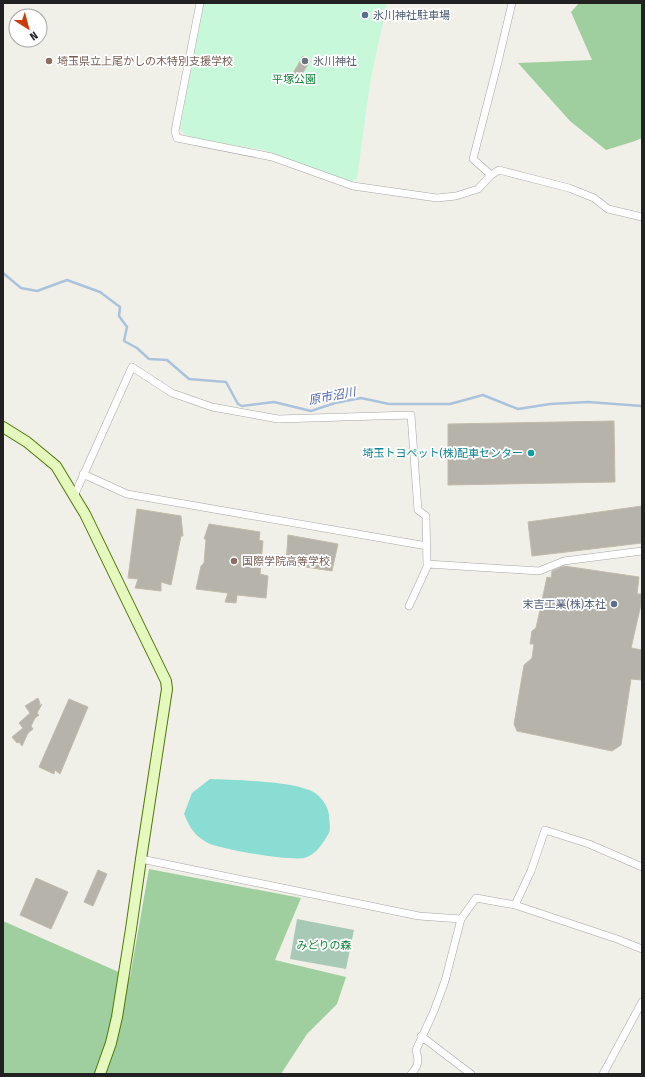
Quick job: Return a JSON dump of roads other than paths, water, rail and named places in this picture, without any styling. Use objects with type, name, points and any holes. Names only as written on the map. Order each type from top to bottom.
[{"type":"street","points":[[200,3],[175,131],[177,138],[272,157],[353,186],[437,198],[456,196],[478,189],[491,175],[500,170],[569,188],[594,198],[608,209],[642,217]]},
{"type":"street","points":[[491,175],[473,159],[512,3]]},
{"type":"street","points":[[74,496],[132,367],[172,393],[212,407],[270,418],[410,415],[418,510],[426,516],[427,567],[409,606]]},
{"type":"street","points":[[3,427],[27,442],[56,466],[85,514],[166,681],[167,689],[132,929],[117,1017],[111,1043],[100,1074]]},
{"type":"street","points":[[83,474],[127,494],[427,546]]},
{"type":"street","points":[[427,564],[539,571],[564,561],[642,551]]},
{"type":"street","points":[[515,905],[531,871],[544,830],[589,844],[642,867]]},
{"type":"street","points":[[141,859],[420,916],[461,919]]},
{"type":"street","points":[[411,1074],[417,1068],[419,1059],[416,1050],[445,981],[461,919],[476,898],[515,905],[617,939],[642,949]]},
{"type":"street","points":[[603,1074],[642,1002]]},
{"type":"street","points":[[421,1036],[471,1074]]},
{"type":"waterway","name":"原市沼川","points":[[3,273],[21,288],[37,291],[67,280],[100,292],[120,307],[119,316],[127,327],[124,341],[137,348],[149,359],[167,360],[189,379],[226,382],[238,404],[242,406],[274,402],[311,411],[335,403],[361,398],[389,404],[450,404],[483,395],[518,409],[550,404],[588,402],[642,406]]},
{"type":"place","name":"氷川神社駐車場","points":[[365,15]]},
{"type":"place","name":"埼玉県立上尾かしの木特別支援学校","points":[[49,61]]},
{"type":"place","name":"氷川神社","points":[[305,61]]},
{"type":"place","name":"埼玉トヨペット(株)配車センター","points":[[531,453]]},
{"type":"place","name":"国際学院高等学校","points":[[234,561]]},
{"type":"place","name":"末吉工業(株)本社","points":[[614,604]]},
{"type":"park label","name":"平塚公園","points":[[294,79]]},
{"type":"park label","name":"みどりの森","points":[[324,945]]}]
